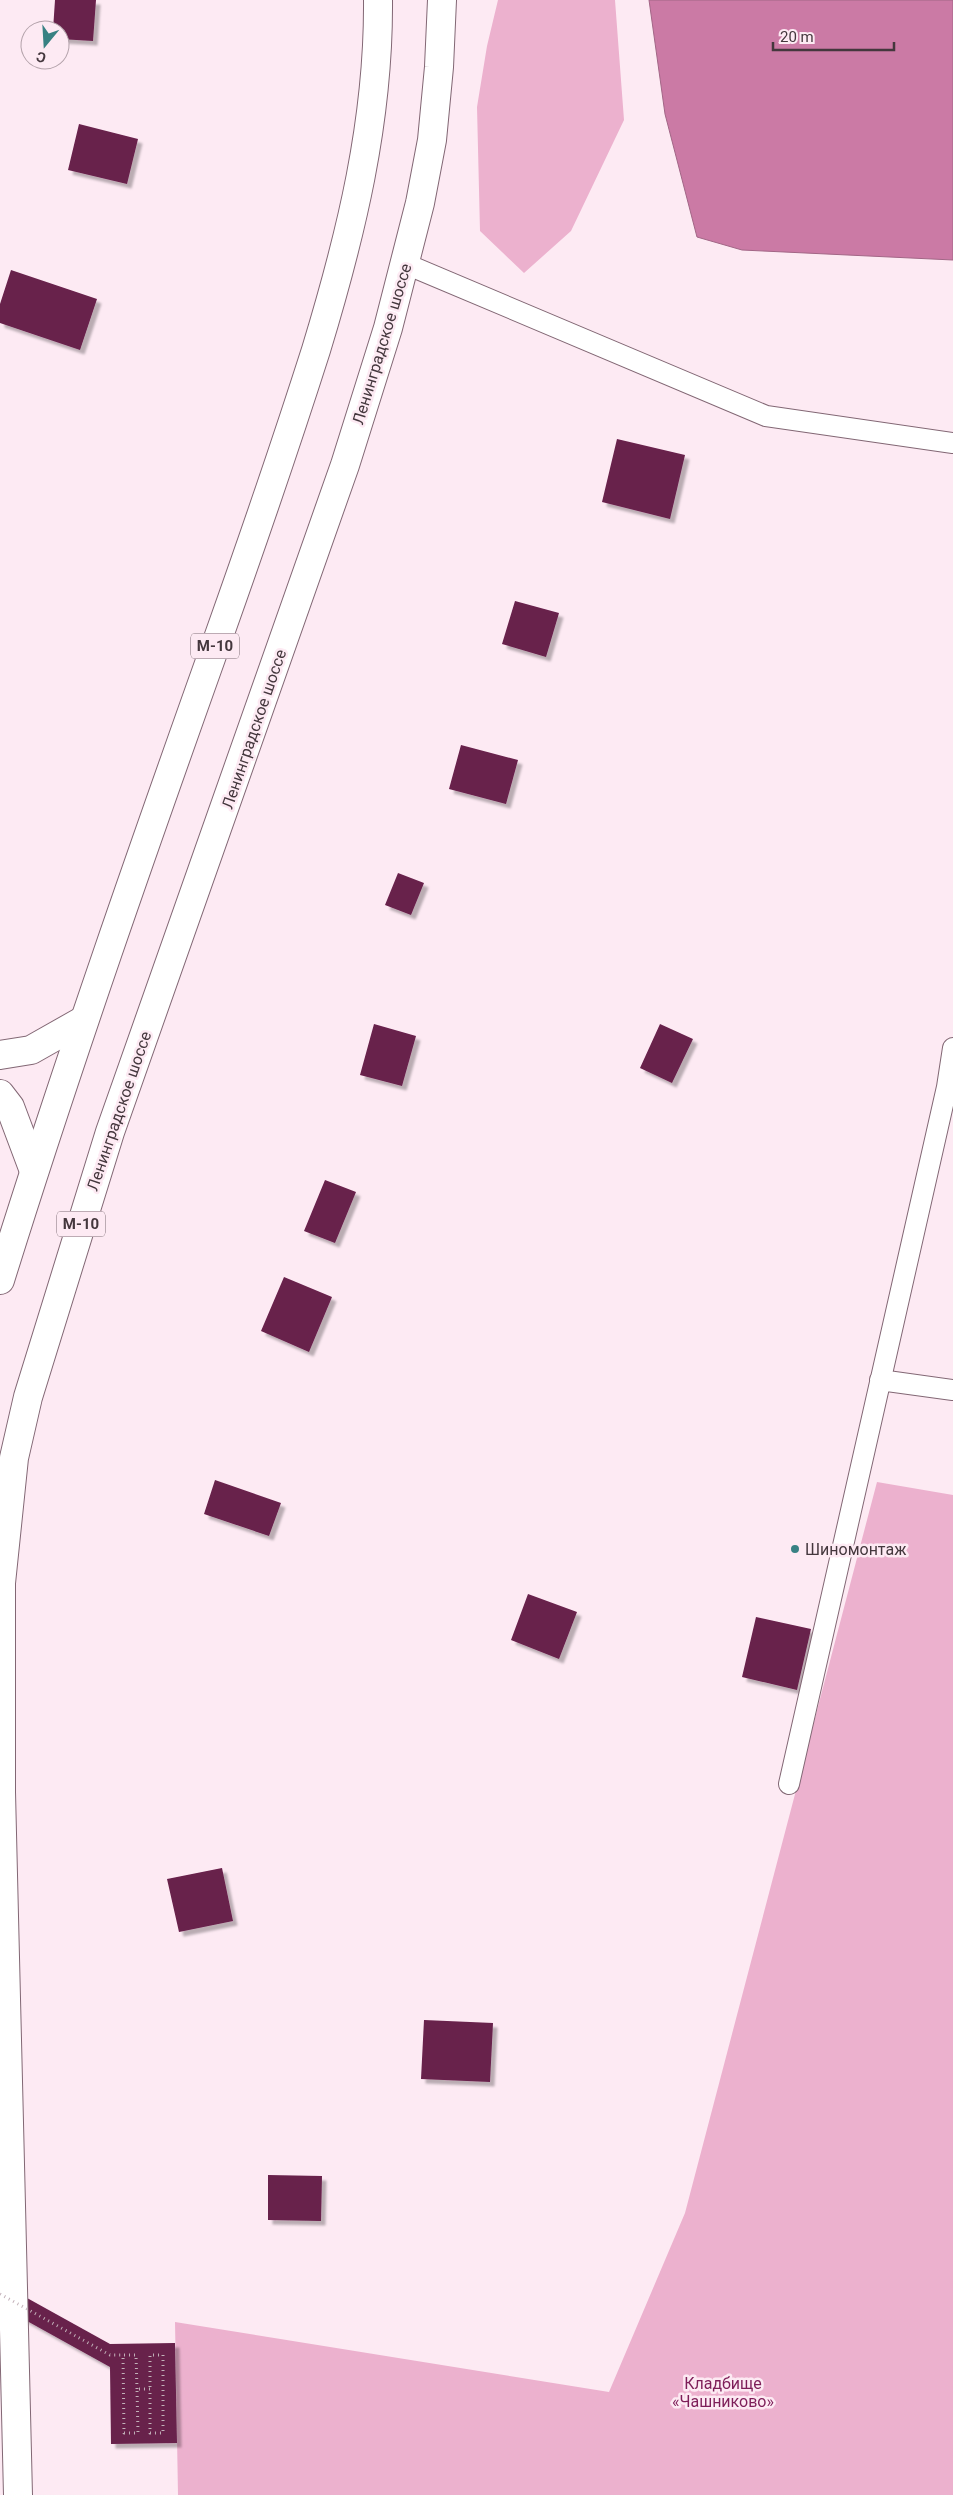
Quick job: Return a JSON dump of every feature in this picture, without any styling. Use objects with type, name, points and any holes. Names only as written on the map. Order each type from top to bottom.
[{"type":"main road","name":"М-10","points":[[0,1280],[84,1020],[287,443],[336,282],[355,208],[368,145],[375,86],[378,0]]},
{"type":"main road","name":"Ленинградское шоссе","points":[[18,2495],[1,1782],[1,1584],[14,1458],[28,1397],[110,1132],[346,464],[406,264],[432,140],[439,67],[442,0]]},
{"type":"main road","points":[[0,1055],[31,1050],[84,1020]]},
{"type":"main road","points":[[0,1094],[10,1107],[34,1171]]},
{"type":"lane","points":[[406,264],[766,416],[953,443]]},
{"type":"lane","points":[[789,1784],[880,1380],[950,1087],[953,1048]]},
{"type":"lane","points":[[880,1380],[953,1390]]},
{"type":"path","points":[[0,2294],[110,2355],[123,2355],[136,2355],[138,2433],[124,2433],[123,2355]]},
{"type":"path","points":[[150,2355],[163,2355],[164,2433],[150,2433],[150,2389],[150,2355]]},
{"type":"path","points":[[137,2389],[150,2389]]},
{"type":"green space","points":[[498,0],[615,0],[624,120],[571,231],[524,273],[480,231],[477,107],[487,46]]},
{"type":"green space","name":"Кладбище «Чашниково»","points":[[877,1482],[953,1495],[953,2495],[178,2495],[175,2322],[609,2392],[685,2213]]},
{"type":"shaded area","points":[[649,0],[953,0],[953,260],[742,250],[697,237],[665,114]]},
{"type":"building","points":[[55,0],[96,0],[93,41],[70,40],[70,20],[54,20]]},
{"type":"building","points":[[79,124],[138,139],[127,184],[68,170]]},
{"type":"building","points":[[11,270],[97,299],[80,350],[0,323],[0,304]]},
{"type":"building","points":[[617,439],[685,455],[670,519],[602,502]]},
{"type":"building","points":[[515,601],[559,613],[546,657],[502,644]]},
{"type":"building","points":[[461,745],[518,760],[506,804],[449,789]]},
{"type":"building","points":[[398,873],[424,883],[411,915],[385,905]]},
{"type":"building","points":[[374,1024],[416,1036],[402,1086],[360,1075]]},
{"type":"building","points":[[660,1024],[693,1039],[672,1083],[640,1068]]},
{"type":"building","points":[[325,1180],[356,1192],[335,1243],[304,1231]]},
{"type":"building","points":[[284,1277],[332,1297],[309,1352],[261,1331]]},
{"type":"building","points":[[215,1480],[281,1503],[269,1536],[204,1514]]},
{"type":"building","points":[[528,1594],[577,1612],[559,1659],[511,1640]]},
{"type":"building","points":[[756,1617],[811,1629],[797,1690],[742,1677]]},
{"type":"building","points":[[222,1868],[233,1921],[179,1932],[167,1879]]},
{"type":"building","points":[[424,2020],[493,2023],[490,2082],[421,2079]]},
{"type":"building","points":[[268,2175],[322,2176],[321,2221],[268,2220]]},
{"type":"building","points":[[0,2283],[110,2344],[175,2343],[177,2443],[111,2444],[110,2367],[0,2306]]},
{"type":"place","name":"Шиномонтаж","points":[[795,1549]]}]
